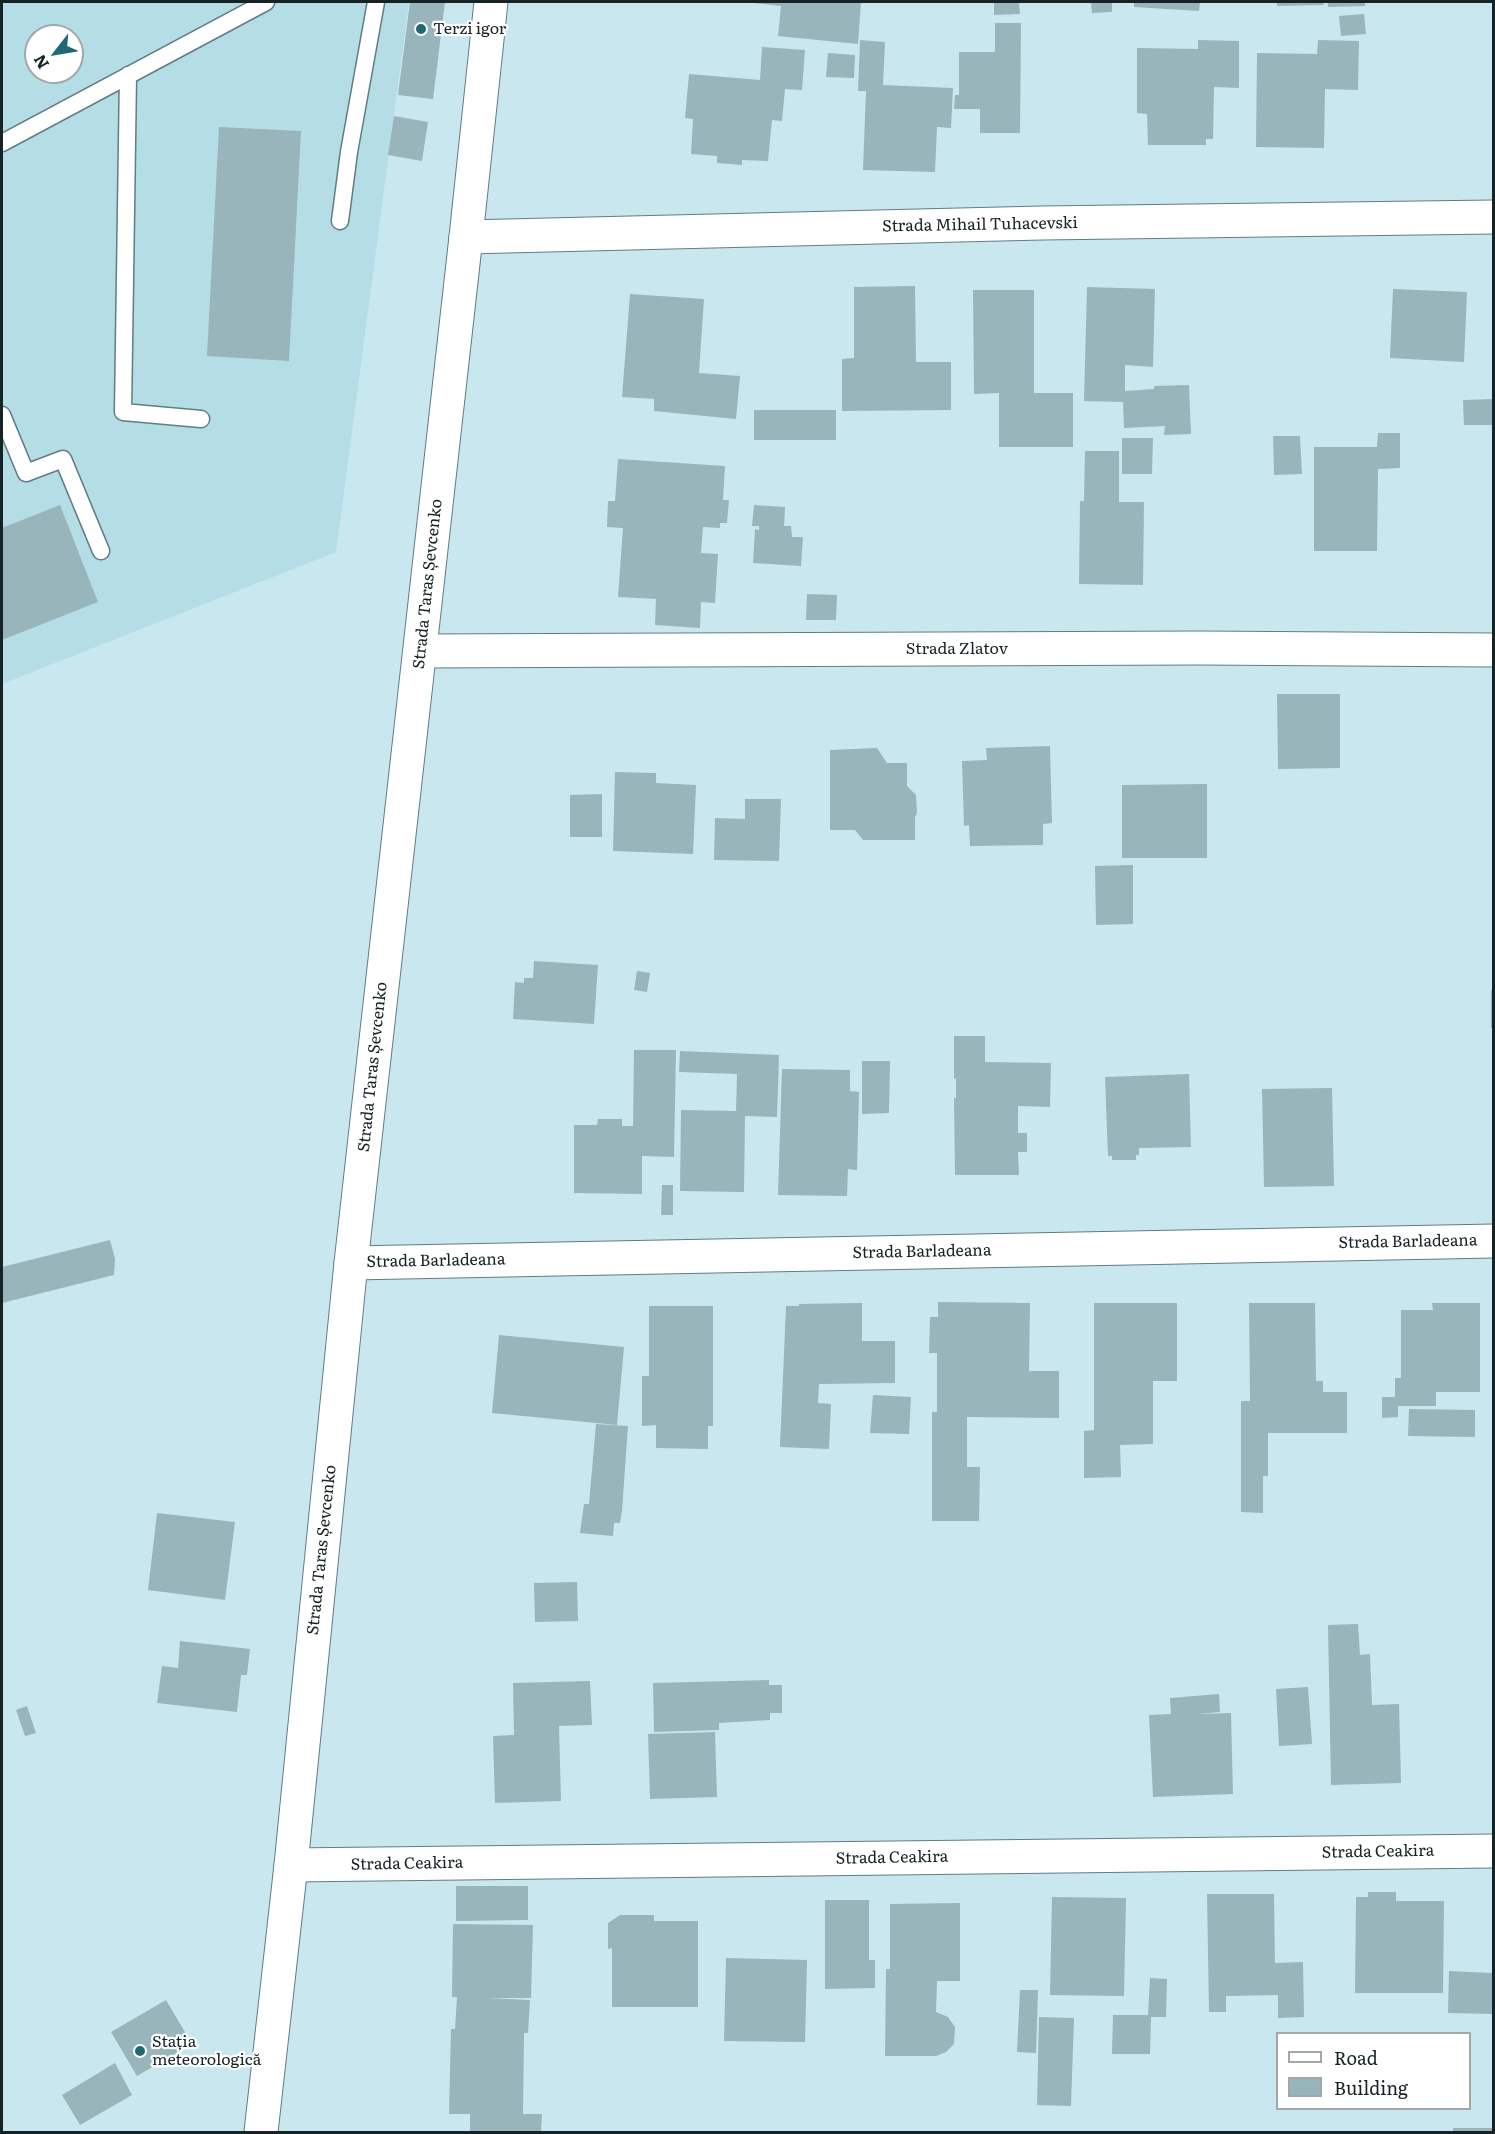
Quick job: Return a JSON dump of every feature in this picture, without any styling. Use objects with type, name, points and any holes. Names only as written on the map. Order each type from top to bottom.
[{"type":"street","name":"Strada Taras Șevcenko","points":[[261,2133],[291,1865],[351,1263],[491,2]]},
{"type":"street","name":"Strada Mihail Tuhacevski","points":[[466,237],[1042,223],[1494,217]]},
{"type":"street","name":"Strada Zlatov","points":[[420,651],[1187,648],[1494,650]]},
{"type":"street","name":"Strada Barladeana","points":[[351,1263],[1494,1241]]},
{"type":"street","name":"Strada Ceakira","points":[[291,1865],[1494,1851]]},
{"type":"lane","points":[[2,143],[266,2]]},
{"type":"lane","points":[[340,221],[349,152],[376,2]]},
{"type":"lane","points":[[129,75],[123,412],[201,419]]},
{"type":"lane","points":[[2,414],[26,473],[63,459],[101,550]]},
{"type":"shaded area","points":[[2,2],[409,2],[336,552],[2,684]]},
{"type":"building","points":[[410,2],[445,2],[433,99],[398,95]]},
{"type":"building","points":[[754,2],[861,2],[858,44],[778,36],[781,6]]},
{"type":"building","points":[[994,2],[1019,2],[1020,14],[994,15]]},
{"type":"building","points":[[1091,2],[1112,2],[1112,12],[1092,13]]},
{"type":"building","points":[[1134,2],[1200,2],[1199,11],[1134,7]]},
{"type":"building","points":[[1277,2],[1323,2],[1324,5],[1277,6]]},
{"type":"building","points":[[1328,2],[1365,2],[1365,6],[1328,7]]},
{"type":"building","points":[[1364,14],[1366,34],[1341,36],[1339,16]]},
{"type":"building","points":[[995,23],[1021,23],[1020,133],[980,133],[980,109],[954,109],[955,95],[959,95],[959,52],[995,52]]},
{"type":"building","points":[[860,40],[885,42],[883,85],[953,88],[951,128],[937,127],[935,172],[863,170],[866,91],[858,91]]},
{"type":"building","points":[[1198,40],[1239,41],[1239,88],[1214,87],[1213,139],[1206,139],[1206,145],[1148,145],[1147,114],[1137,113],[1137,48],[1198,49]]},
{"type":"building","points":[[1318,40],[1359,41],[1358,90],[1325,89],[1324,148],[1256,147],[1257,53],[1317,54]]},
{"type":"building","points":[[762,47],[805,50],[802,90],[785,89],[782,121],[772,120],[768,161],[742,160],[742,165],[717,163],[717,156],[691,154],[693,119],[685,118],[689,74],[760,80]]},
{"type":"building","points":[[828,53],[855,55],[854,78],[826,77]]},
{"type":"building","points":[[394,116],[428,122],[422,161],[388,155]]},
{"type":"building","points":[[219,127],[301,131],[289,361],[207,356]]},
{"type":"building","points":[[915,286],[916,362],[951,362],[951,410],[842,411],[842,359],[854,358],[854,287]]},
{"type":"building","points":[[1087,287],[1155,289],[1153,367],[1125,365],[1125,391],[1154,389],[1154,386],[1189,385],[1191,434],[1164,435],[1165,426],[1124,428],[1123,402],[1084,401]]},
{"type":"building","points":[[1393,289],[1467,292],[1464,362],[1390,358]]},
{"type":"building","points":[[973,290],[1034,290],[1034,393],[1073,393],[1073,447],[999,447],[999,393],[974,394]]},
{"type":"building","points":[[630,294],[704,299],[699,373],[740,376],[736,419],[654,411],[654,399],[622,397]]},
{"type":"building","points":[[1494,399],[1494,425],[1464,425],[1463,400]]},
{"type":"building","points":[[754,410],[836,410],[836,440],[754,440]]},
{"type":"building","points":[[1378,433],[1400,433],[1400,468],[1378,469],[1377,551],[1314,551],[1314,447],[1377,447]]},
{"type":"building","points":[[1273,436],[1300,436],[1302,474],[1274,475]]},
{"type":"building","points":[[1122,438],[1153,438],[1152,474],[1122,474]]},
{"type":"building","points":[[1085,451],[1119,451],[1119,502],[1144,502],[1143,585],[1079,584],[1080,501],[1084,501]]},
{"type":"building","points":[[618,459],[725,466],[723,500],[729,500],[727,523],[720,523],[720,528],[703,527],[701,553],[718,554],[715,603],[701,602],[700,628],[655,625],[656,599],[618,597],[623,528],[607,527],[608,501],[615,501]]},
{"type":"building","points":[[60,505],[98,602],[2,640],[2,528]]},
{"type":"building","points":[[754,505],[785,507],[784,526],[791,526],[792,537],[803,537],[801,566],[753,563],[755,529],[759,530],[759,526],[752,526]]},
{"type":"building","points":[[807,594],[837,595],[836,620],[806,620]]},
{"type":"building","points":[[1277,694],[1340,694],[1340,768],[1278,769]]},
{"type":"building","points":[[1050,746],[1052,823],[1043,824],[1043,845],[970,846],[969,825],[964,826],[962,761],[987,760],[986,748]]},
{"type":"building","points":[[877,748],[887,763],[907,763],[907,786],[916,795],[915,840],[863,840],[855,830],[830,830],[830,750]]},
{"type":"building","points":[[615,772],[656,773],[656,783],[696,785],[693,854],[613,851]]},
{"type":"building","points":[[1207,784],[1207,858],[1122,858],[1122,785]]},
{"type":"building","points":[[602,794],[602,837],[570,837],[570,795]]},
{"type":"building","points":[[745,799],[781,799],[779,861],[714,860],[715,818],[745,819]]},
{"type":"building","points":[[1133,865],[1133,924],[1096,925],[1095,866]]},
{"type":"building","points":[[534,961],[598,965],[594,1024],[513,1019],[515,982],[524,983],[524,978],[533,978]]},
{"type":"building","points":[[637,971],[650,973],[647,992],[634,990]]},
{"type":"building","points":[[1491,990],[1494,990],[1494,1028],[1491,1028]]},
{"type":"building","points":[[954,1036],[985,1036],[985,1062],[1051,1063],[1050,1107],[1018,1106],[1018,1133],[1027,1133],[1027,1152],[1018,1152],[1019,1175],[955,1175]]},
{"type":"building","points":[[634,1050],[676,1050],[674,1157],[642,1156],[642,1194],[574,1193],[574,1125],[597,1125],[598,1119],[622,1119],[622,1126],[633,1126]]},
{"type":"building","points":[[680,1051],[779,1055],[777,1117],[745,1116],[744,1192],[680,1191],[681,1110],[736,1111],[737,1074],[679,1072]]},
{"type":"building","points":[[862,1061],[890,1061],[889,1113],[862,1114]]},
{"type":"building","points":[[782,1069],[850,1070],[850,1091],[859,1092],[857,1170],[848,1169],[847,1196],[778,1195]]},
{"type":"building","points":[[1189,1074],[1191,1147],[1139,1148],[1136,1160],[1112,1160],[1112,1156],[1108,1156],[1105,1077]]},
{"type":"building","points":[[1332,1088],[1334,1186],[1264,1187],[1262,1089]]},
{"type":"building","points":[[662,1185],[673,1185],[673,1215],[661,1215]]},
{"type":"building","points":[[110,1240],[115,1259],[114,1275],[2,1303],[2,1267]]},
{"type":"building","points":[[938,1302],[1030,1303],[1029,1371],[1059,1371],[1059,1418],[967,1417],[967,1467],[980,1467],[979,1521],[932,1521],[932,1412],[937,1412],[937,1353],[929,1353],[930,1317],[938,1317]]},
{"type":"building","points":[[862,1303],[862,1341],[895,1341],[895,1383],[819,1384],[818,1403],[831,1404],[829,1449],[780,1447],[786,1306]]},
{"type":"building","points":[[1094,1303],[1177,1303],[1177,1381],[1153,1381],[1153,1444],[1120,1445],[1121,1477],[1084,1478],[1084,1431],[1094,1430]]},
{"type":"building","points":[[1249,1303],[1315,1303],[1316,1381],[1323,1381],[1323,1392],[1347,1392],[1347,1433],[1268,1433],[1268,1476],[1263,1476],[1263,1513],[1241,1512],[1241,1401],[1250,1401]]},
{"type":"building","points":[[1432,1303],[1480,1303],[1480,1392],[1436,1392],[1436,1406],[1398,1406],[1398,1417],[1382,1418],[1382,1397],[1395,1397],[1395,1378],[1401,1378],[1401,1310],[1433,1310]]},
{"type":"building","points":[[649,1306],[713,1306],[713,1426],[708,1426],[708,1449],[656,1448],[656,1425],[642,1426],[642,1376],[649,1376]]},
{"type":"building","points":[[499,1335],[624,1347],[617,1425],[492,1413]]},
{"type":"building","points":[[873,1395],[911,1397],[909,1434],[870,1433]]},
{"type":"building","points":[[1409,1409],[1475,1410],[1475,1437],[1408,1436]]},
{"type":"building","points":[[596,1424],[628,1426],[622,1511],[620,1523],[614,1523],[613,1536],[580,1533],[584,1504],[589,1504]]},
{"type":"building","points":[[157,1513],[235,1522],[225,1600],[148,1590]]},
{"type":"building","points":[[577,1582],[578,1621],[535,1622],[534,1583]]},
{"type":"building","points":[[1358,1624],[1360,1655],[1370,1654],[1372,1705],[1399,1704],[1401,1783],[1331,1785],[1328,1625]]},
{"type":"building","points":[[180,1641],[250,1649],[247,1675],[241,1675],[237,1712],[157,1703],[162,1666],[178,1668]]},
{"type":"building","points":[[769,1680],[769,1685],[782,1685],[782,1713],[770,1713],[770,1720],[719,1723],[719,1730],[654,1732],[653,1683]]},
{"type":"building","points":[[590,1681],[592,1725],[559,1726],[561,1801],[495,1803],[493,1736],[514,1735],[513,1683]]},
{"type":"building","points":[[1308,1687],[1312,1744],[1279,1746],[1276,1689]]},
{"type":"building","points":[[1219,1694],[1220,1712],[1197,1714],[1231,1713],[1233,1794],[1153,1797],[1149,1715],[1171,1714],[1170,1698]]},
{"type":"building","points":[[27,1706],[36,1733],[25,1736],[16,1710]]},
{"type":"building","points":[[715,1732],[717,1797],[650,1799],[648,1734]]},
{"type":"building","points":[[456,1886],[528,1886],[528,1920],[456,1921]]},
{"type":"building","points":[[1368,1892],[1396,1892],[1396,1901],[1444,1901],[1443,1993],[1355,1993],[1356,1897],[1368,1897]]},
{"type":"building","points":[[1207,1894],[1274,1894],[1275,1963],[1303,1962],[1304,2017],[1278,2018],[1278,1995],[1226,1996],[1226,2012],[1209,2012]]},
{"type":"building","points":[[1052,1897],[1126,1898],[1124,1996],[1050,1995]]},
{"type":"building","points":[[825,1900],[869,1900],[869,1960],[875,1960],[875,1988],[825,1989]]},
{"type":"building","points":[[960,1903],[960,1981],[937,1981],[936,2012],[948,2017],[955,2027],[954,2044],[946,2052],[936,2056],[885,2056],[886,1969],[890,1969],[890,1904]]},
{"type":"building","points":[[620,1915],[654,1915],[654,1921],[698,1921],[698,2007],[612,2007],[612,1948],[608,1949],[608,1923]]},
{"type":"building","points":[[453,1924],[533,1925],[531,1998],[487,1998],[530,2000],[528,2033],[524,2033],[523,2114],[542,2114],[541,2132],[470,2132],[470,2114],[449,2114],[451,2029],[455,2029],[457,1997],[452,1997]]},
{"type":"building","points":[[726,1958],[807,1960],[805,2042],[724,2041]]},
{"type":"building","points":[[1449,1971],[1492,1973],[1492,2014],[1448,2013]]},
{"type":"building","points":[[1150,1978],[1167,1979],[1166,2017],[1151,2017],[1150,2054],[1112,2054],[1113,2015],[1148,2015]]},
{"type":"building","points":[[1020,1990],[1038,1990],[1036,2053],[1017,2052]]},
{"type":"building","points":[[166,2000],[192,2044],[137,2076],[111,2032]]},
{"type":"building","points":[[1039,2017],[1074,2018],[1071,2106],[1037,2105]]},
{"type":"building","points":[[115,2063],[132,2095],[80,2125],[62,2095]]},
{"type":"building","points":[[1453,2128],[1494,2128],[1494,2132],[1453,2132]]},
{"type":"place","name":"Terzi igor","points":[[421,29]]},
{"type":"place","name":"Stația meteorologică","points":[[140,2051]]}]
